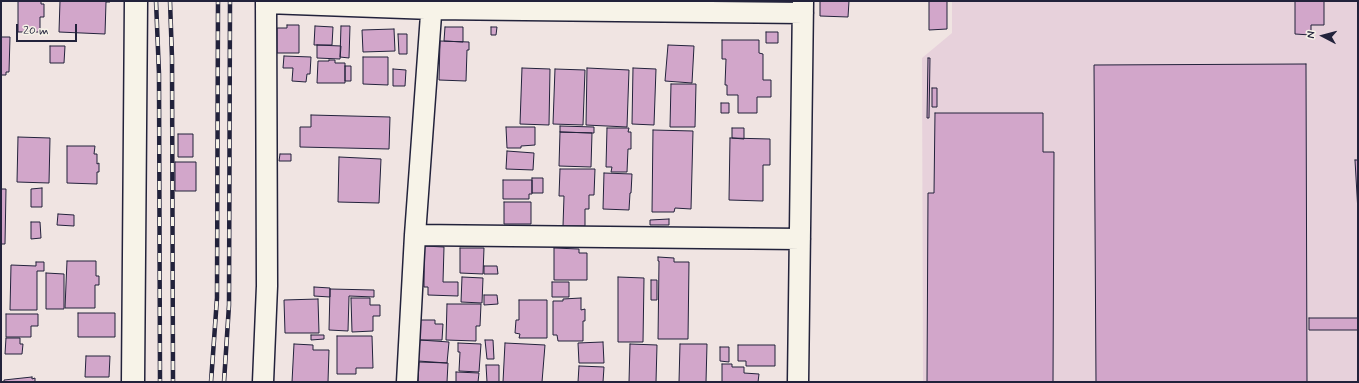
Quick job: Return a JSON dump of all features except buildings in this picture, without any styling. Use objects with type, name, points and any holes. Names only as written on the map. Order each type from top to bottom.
[{"type":"street","points":[[133,382],[136,1]]},
{"type":"street","points":[[263,382],[267,286],[266,2],[432,5],[803,7],[798,382]]},
{"type":"street","points":[[407,382],[415,235],[432,5]]},
{"type":"street","points":[[415,235],[800,239]]},
{"type":"shaded area","points":[[952,1],[1358,1],[1358,382],[923,382],[922,58],[952,33]]},
{"type":"railway","points":[[156,1],[159,74],[160,382]]},
{"type":"railway","points":[[170,1],[172,58],[173,382]]},
{"type":"railway","points":[[211,382],[217,298],[218,1]]},
{"type":"railway","points":[[224,382],[229,305],[230,1]]}]
